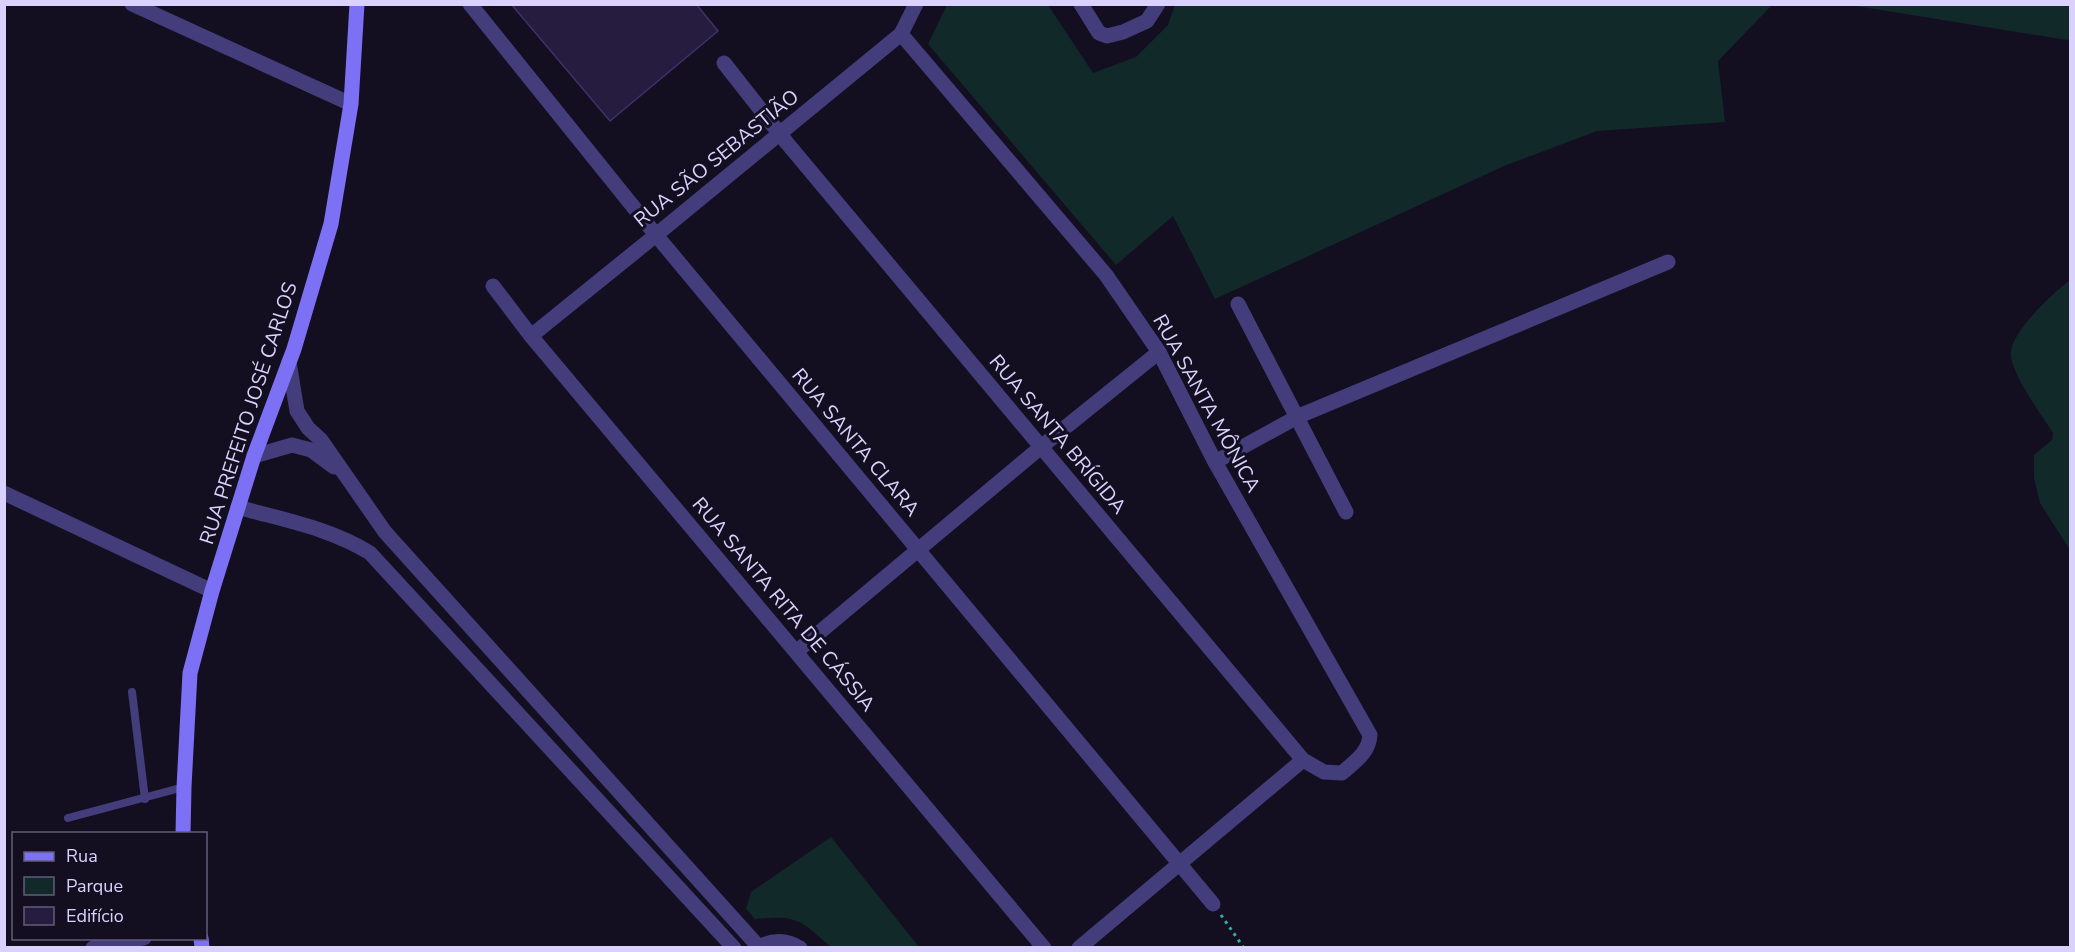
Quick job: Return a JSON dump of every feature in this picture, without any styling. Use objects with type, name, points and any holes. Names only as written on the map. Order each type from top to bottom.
[{"type":"main road","name":"RUA PREFEITO JOSÉ CARLOS","points":[[183,832],[183,787],[190,673],[212,591],[254,456],[289,362],[332,224],[351,104],[357,4]]},
{"type":"street","points":[[132,4],[351,104]]},
{"type":"street","name":"RUA SANTA CLARA","points":[[470,4],[656,235],[1213,904]]},
{"type":"street","name":"RUA SÃO SEBASTIÃO","points":[[531,336],[901,34],[916,4]]},
{"type":"street","points":[[1081,4],[1099,33],[1107,36],[1147,21],[1158,4]]},
{"type":"street","name":"RUA SANTA MÔNICA","points":[[901,34],[1106,275],[1159,352],[1215,462],[1370,735]]},
{"type":"street","name":"RUA SANTA BRÍGIDA","points":[[724,63],[779,134],[1303,760],[1324,772],[1341,774],[1365,752],[1369,745],[1370,735]]},
{"type":"street","points":[[1215,462],[1297,417],[1668,262]]},
{"type":"street","name":"RUA SANTA RITA DE CÁSSIA","points":[[493,286],[531,336],[1044,948]]},
{"type":"street","points":[[1238,304],[1346,512]]},
{"type":"street","points":[[796,652],[1041,447],[1159,352]]},
{"type":"street","points":[[289,362],[297,411],[308,428],[321,440],[385,532],[758,947],[771,942],[784,941],[800,948]]},
{"type":"street","points":[[254,456],[291,445],[311,450],[343,474]]},
{"type":"street","points":[[4,493],[212,591]]},
{"type":"street","points":[[238,507],[328,532],[351,541],[370,553],[734,948]]},
{"type":"street","points":[[1079,948],[1303,760]]},
{"type":"street","points":[[93,948],[138,940]]},
{"type":"lane","points":[[132,692],[145,799]]},
{"type":"lane","points":[[68,818],[183,787]]},
{"type":"path","points":[[1213,904],[1244,948]]},
{"type":"green space","points":[[947,5],[1048,5],[1093,73],[1136,57],[1168,25],[1175,5],[1772,5],[1718,61],[1725,122],[1597,131],[1504,166],[1215,299],[1173,216],[1116,265],[928,44]]},
{"type":"green space","points":[[1805,5],[2070,5],[2070,39],[1856,6]]},
{"type":"green space","points":[[2070,280],[2070,550],[2040,503],[2034,478],[2034,455],[2052,440],[2053,433],[2020,381],[2011,359],[2011,351],[2019,332],[2027,322],[2054,293]]},
{"type":"green space","points":[[831,837],[919,947],[831,947],[798,921],[781,918],[755,919],[746,909],[751,892]]},
{"type":"building","points":[[511,4],[696,4],[718,31],[610,121]]}]
